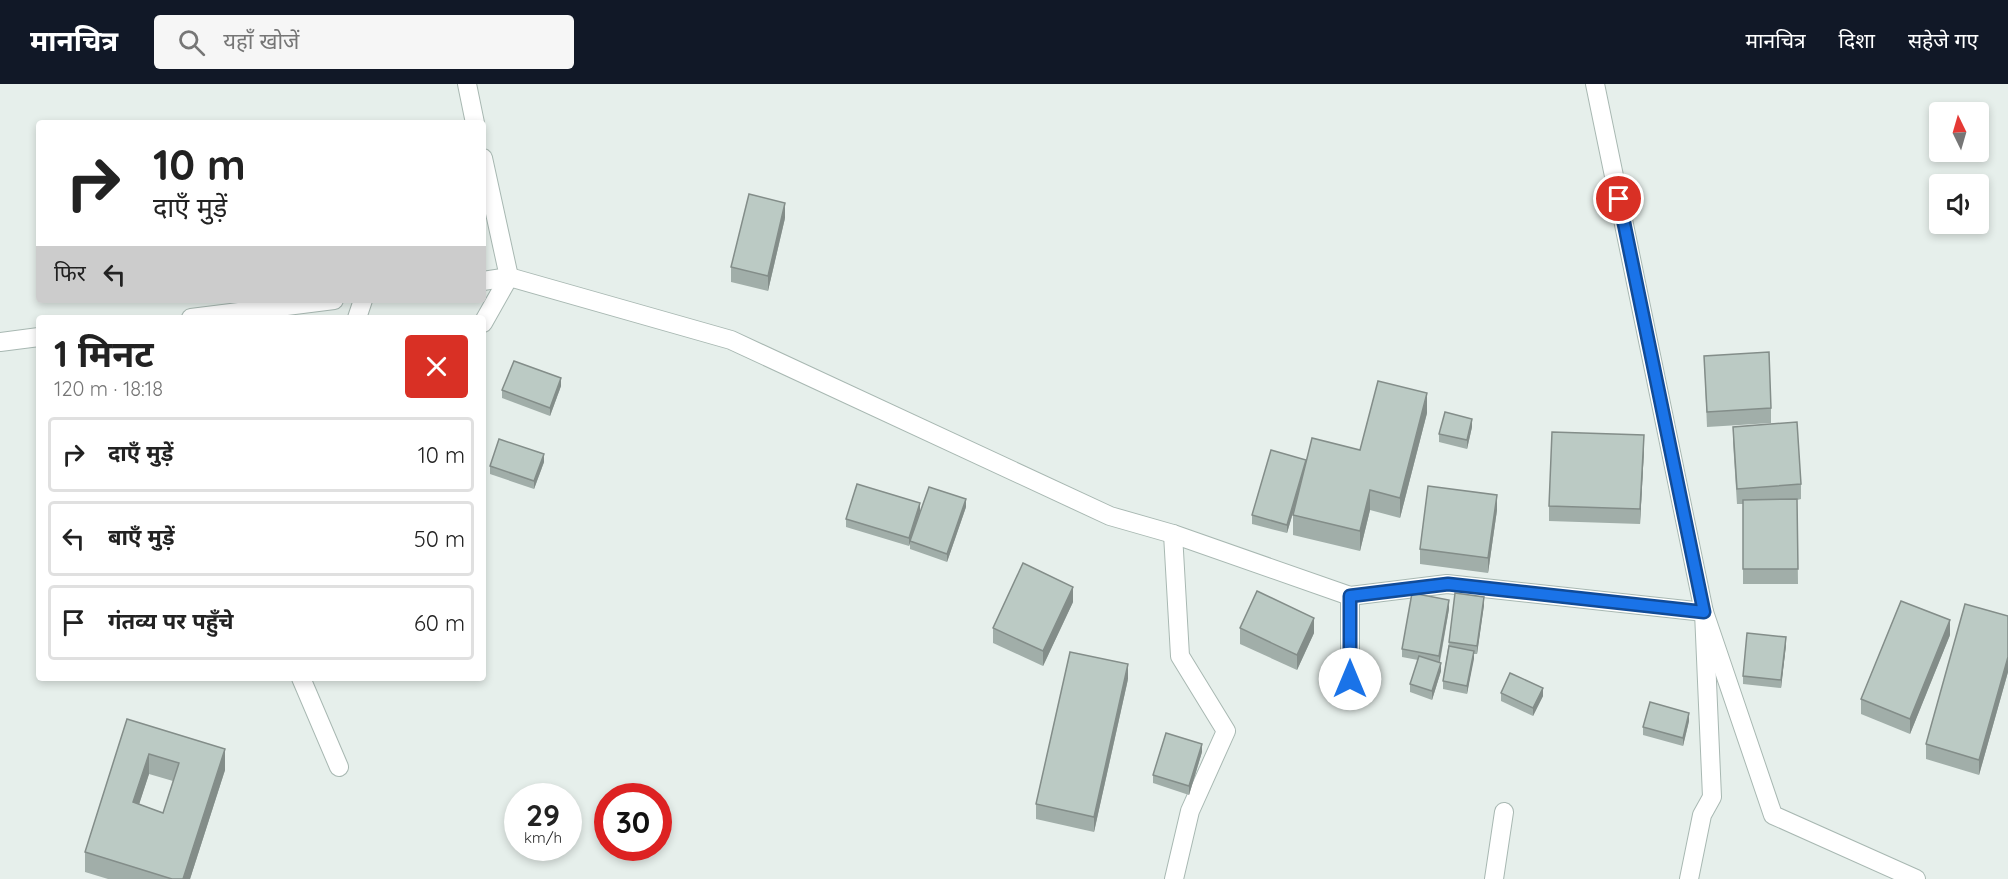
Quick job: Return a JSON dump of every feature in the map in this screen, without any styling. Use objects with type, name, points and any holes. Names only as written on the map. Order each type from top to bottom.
[{"type":"street","points":[[467,84],[474,120]]},
{"type":"street","points":[[1595,84],[1704,612],[1773,815],[1916,879]]},
{"type":"street","points":[[486,172],[509,277],[486,318]]},
{"type":"street","points":[[486,281],[509,277],[731,340],[1110,516],[1173,534],[1350,596],[1448,584],[1704,612]]},
{"type":"street","points":[[214,315],[310,303]]},
{"type":"street","points":[[0,342],[36,337]]},
{"type":"street","points":[[1173,534],[1180,656],[1226,731],[1190,811],[1174,879]]},
{"type":"street","points":[[1350,596],[1350,679]]},
{"type":"street","points":[[1689,879],[1702,815],[1713,797],[1704,612]]},
{"type":"street","points":[[302,681],[339,767]]},
{"type":"street","points":[[1494,879],[1504,812]]},
{"type":"building","points":[[749,194],[785,203],[768,276],[731,267]]},
{"type":"building","points":[[1769,352],[1771,408],[1707,412],[1704,356]]},
{"type":"building","points":[[514,361],[561,378],[550,408],[502,390]]},
{"type":"building","points":[[1378,381],[1427,393],[1400,498],[1370,490],[1360,531],[1293,515],[1312,438],[1360,450]]},
{"type":"building","points":[[1445,412],[1472,419],[1467,440],[1439,434]]},
{"type":"building","points":[[1797,422],[1801,484],[1737,489],[1733,427]]},
{"type":"building","points":[[1552,432],[1644,435],[1640,509],[1549,506]]},
{"type":"building","points":[[499,439],[544,454],[534,481],[490,466]]},
{"type":"building","points":[[1271,450],[1306,460],[1287,525],[1252,515]]},
{"type":"building","points":[[857,484],[920,503],[909,538],[846,519]]},
{"type":"building","points":[[1428,486],[1497,495],[1488,558],[1420,549]]},
{"type":"building","points":[[929,487],[966,499],[947,554],[910,541]]},
{"type":"building","points":[[1797,499],[1798,569],[1743,569],[1743,500]]},
{"type":"building","points":[[1023,563],[1073,587],[1043,651],[993,628]]},
{"type":"building","points":[[1257,591],[1314,618],[1297,655],[1240,628]]},
{"type":"building","points":[[1412,593],[1449,600],[1439,656],[1402,649]]},
{"type":"building","points":[[1455,593],[1484,597],[1477,646],[1449,642]]},
{"type":"building","points":[[1901,601],[1950,620],[1910,719],[1861,699]]},
{"type":"building","points":[[1965,604],[2008,616],[2008,657],[1979,760],[1926,744]]},
{"type":"building","points":[[1747,633],[1786,637],[1781,680],[1743,676]]},
{"type":"building","points":[[1449,646],[1474,651],[1467,686],[1443,681]]},
{"type":"building","points":[[1070,652],[1128,664],[1094,817],[1036,804]]},
{"type":"building","points":[[1419,656],[1441,663],[1432,691],[1410,684]]},
{"type":"building","points":[[1510,673],[1543,688],[1533,708],[1501,693]]},
{"type":"building","points":[[1650,702],[1689,713],[1683,738],[1643,727]]},
{"type":"building","points":[[127,719],[225,749],[183,879],[172,879],[85,852]],"holes":[[[149,754],[179,763],[163,813],[133,802]]]},
{"type":"building","points":[[1166,733],[1202,744],[1189,786],[1153,775]]},
{"type":"route","points":[[1350,679],[1350,596],[1448,584],[1704,612],[1619,199]]}]
